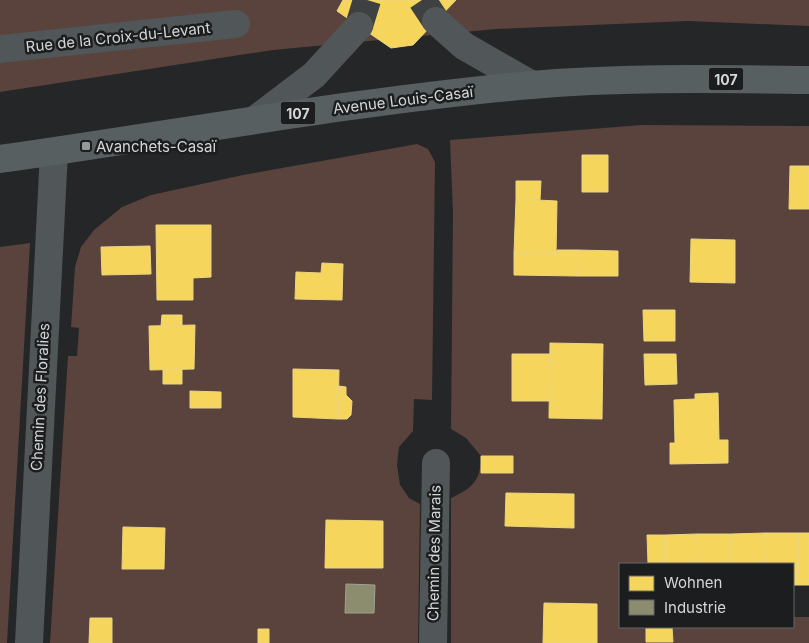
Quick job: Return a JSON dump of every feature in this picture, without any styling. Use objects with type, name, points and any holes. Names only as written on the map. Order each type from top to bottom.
[{"type":"main road","name":"Avenue Louis-Casaï","points":[[0,159],[256,119],[532,85],[643,78],[809,80]]},
{"type":"street","points":[[436,20],[464,46],[532,85]]},
{"type":"street","name":"Rue de la Croix-du-Levant","points":[[0,50],[236,24]]},
{"type":"street","points":[[256,119],[314,75],[359,26]]},
{"type":"street","name":"Chemin des Floralies","points":[[29,643],[54,152]]},
{"type":"street","name":"Chemin des Marais","points":[[433,643],[436,463]]},
{"type":"shaded area","points":[[0,0],[809,0],[809,26],[688,21],[496,29],[273,50],[0,92]]},
{"type":"shaded area","points":[[642,125],[809,126],[809,533],[647,535],[648,563],[619,563],[619,628],[794,628],[794,617],[809,617],[809,643],[451,643],[451,498],[465,491],[474,482],[481,464],[481,456],[466,438],[451,429],[453,212],[450,140]]},
{"type":"shaded area","points":[[417,144],[428,149],[435,162],[432,400],[414,399],[413,431],[399,447],[397,465],[400,485],[409,498],[420,504],[418,643],[50,643],[68,356],[77,356],[79,328],[71,327],[75,267],[81,247],[94,230],[122,207],[151,195],[243,175]]},
{"type":"shaded area","points":[[30,243],[7,643],[0,643],[0,247]]},
{"type":"building: Wohnen","points":[[343,0],[456,0],[413,45],[391,48],[337,11]]},
{"type":"building: Wohnen","points":[[582,155],[608,155],[608,192],[582,192]]},
{"type":"building: Wohnen","points":[[790,166],[809,166],[809,209],[789,209]]},
{"type":"building: Wohnen","points":[[516,181],[541,181],[540,200],[516,199]]},
{"type":"building: Wohnen","points":[[516,199],[557,201],[556,254],[514,253]]},
{"type":"building: Wohnen","points":[[156,225],[211,225],[211,277],[193,278],[193,300],[157,300]]},
{"type":"building: Wohnen","points":[[691,239],[735,240],[735,283],[690,282]]},
{"type":"building: Wohnen","points":[[150,246],[151,274],[102,275],[101,247]]},
{"type":"building: Wohnen","points":[[557,250],[578,250],[577,276],[514,275],[514,253],[556,254]]},
{"type":"building: Wohnen","points":[[578,250],[618,251],[618,276],[577,276]]},
{"type":"building: Wohnen","points":[[322,263],[343,264],[342,300],[295,299],[296,272],[321,273]]},
{"type":"building: Wohnen","points":[[643,310],[675,310],[675,341],[644,341]]},
{"type":"building: Wohnen","points":[[162,315],[182,315],[182,325],[161,326]]},
{"type":"building: Wohnen","points":[[195,325],[194,369],[150,370],[149,326]]},
{"type":"building: Wohnen","points":[[550,343],[603,344],[602,419],[549,418]]},
{"type":"building: Wohnen","points":[[512,354],[550,354],[550,401],[512,401]]},
{"type":"building: Wohnen","points":[[644,354],[676,354],[677,384],[645,385]]},
{"type":"building: Wohnen","points":[[182,369],[182,384],[163,384],[163,370]]},
{"type":"building: Wohnen","points":[[293,369],[339,370],[338,419],[293,417]]},
{"type":"building: Wohnen","points":[[339,386],[346,387],[346,395],[352,401],[351,415],[347,419],[338,419]]},
{"type":"building: Wohnen","points":[[190,391],[221,392],[221,408],[190,408]]},
{"type":"building: Wohnen","points":[[718,393],[719,440],[728,440],[728,463],[670,464],[670,443],[675,443],[674,400],[695,399],[695,394]]},
{"type":"building: Wohnen","points":[[481,456],[513,456],[513,473],[481,473]]},
{"type":"building: Wohnen","points":[[506,493],[574,494],[574,528],[505,526]]},
{"type":"building: Wohnen","points":[[326,520],[383,521],[383,568],[325,568]]},
{"type":"building: Wohnen","points":[[123,527],[165,528],[164,569],[122,569]]},
{"type":"building: Wohnen","points":[[765,533],[766,563],[731,563],[731,534]]},
{"type":"building: Wohnen","points":[[765,533],[798,533],[799,585],[794,585],[794,563],[766,563]]},
{"type":"building: Wohnen","points":[[798,533],[809,533],[809,585],[799,585]]},
{"type":"building: Wohnen","points":[[697,534],[698,563],[665,563],[665,535]]},
{"type":"building: Wohnen","points":[[697,534],[731,534],[731,563],[698,563]]},
{"type":"building: Wohnen","points":[[647,535],[665,535],[665,563],[648,563]]},
{"type":"building: Wohnen","points":[[544,603],[597,604],[597,643],[543,643]]},
{"type":"building: Wohnen","points":[[90,618],[112,618],[112,643],[89,643]]},
{"type":"building: Wohnen","points":[[646,628],[672,628],[673,642],[646,642]]},
{"type":"building: Wohnen","points":[[258,629],[269,629],[269,643],[258,643]]},
{"type":"building: Industrie","points":[[346,584],[375,585],[374,613],[345,613]]},
{"type":"tunnel","points":[[359,26],[367,0]]},
{"type":"tunnel","points":[[422,0],[436,21]]},
{"type":"place","name":"Avanchets-Casaï","points":[[86,146]]}]
